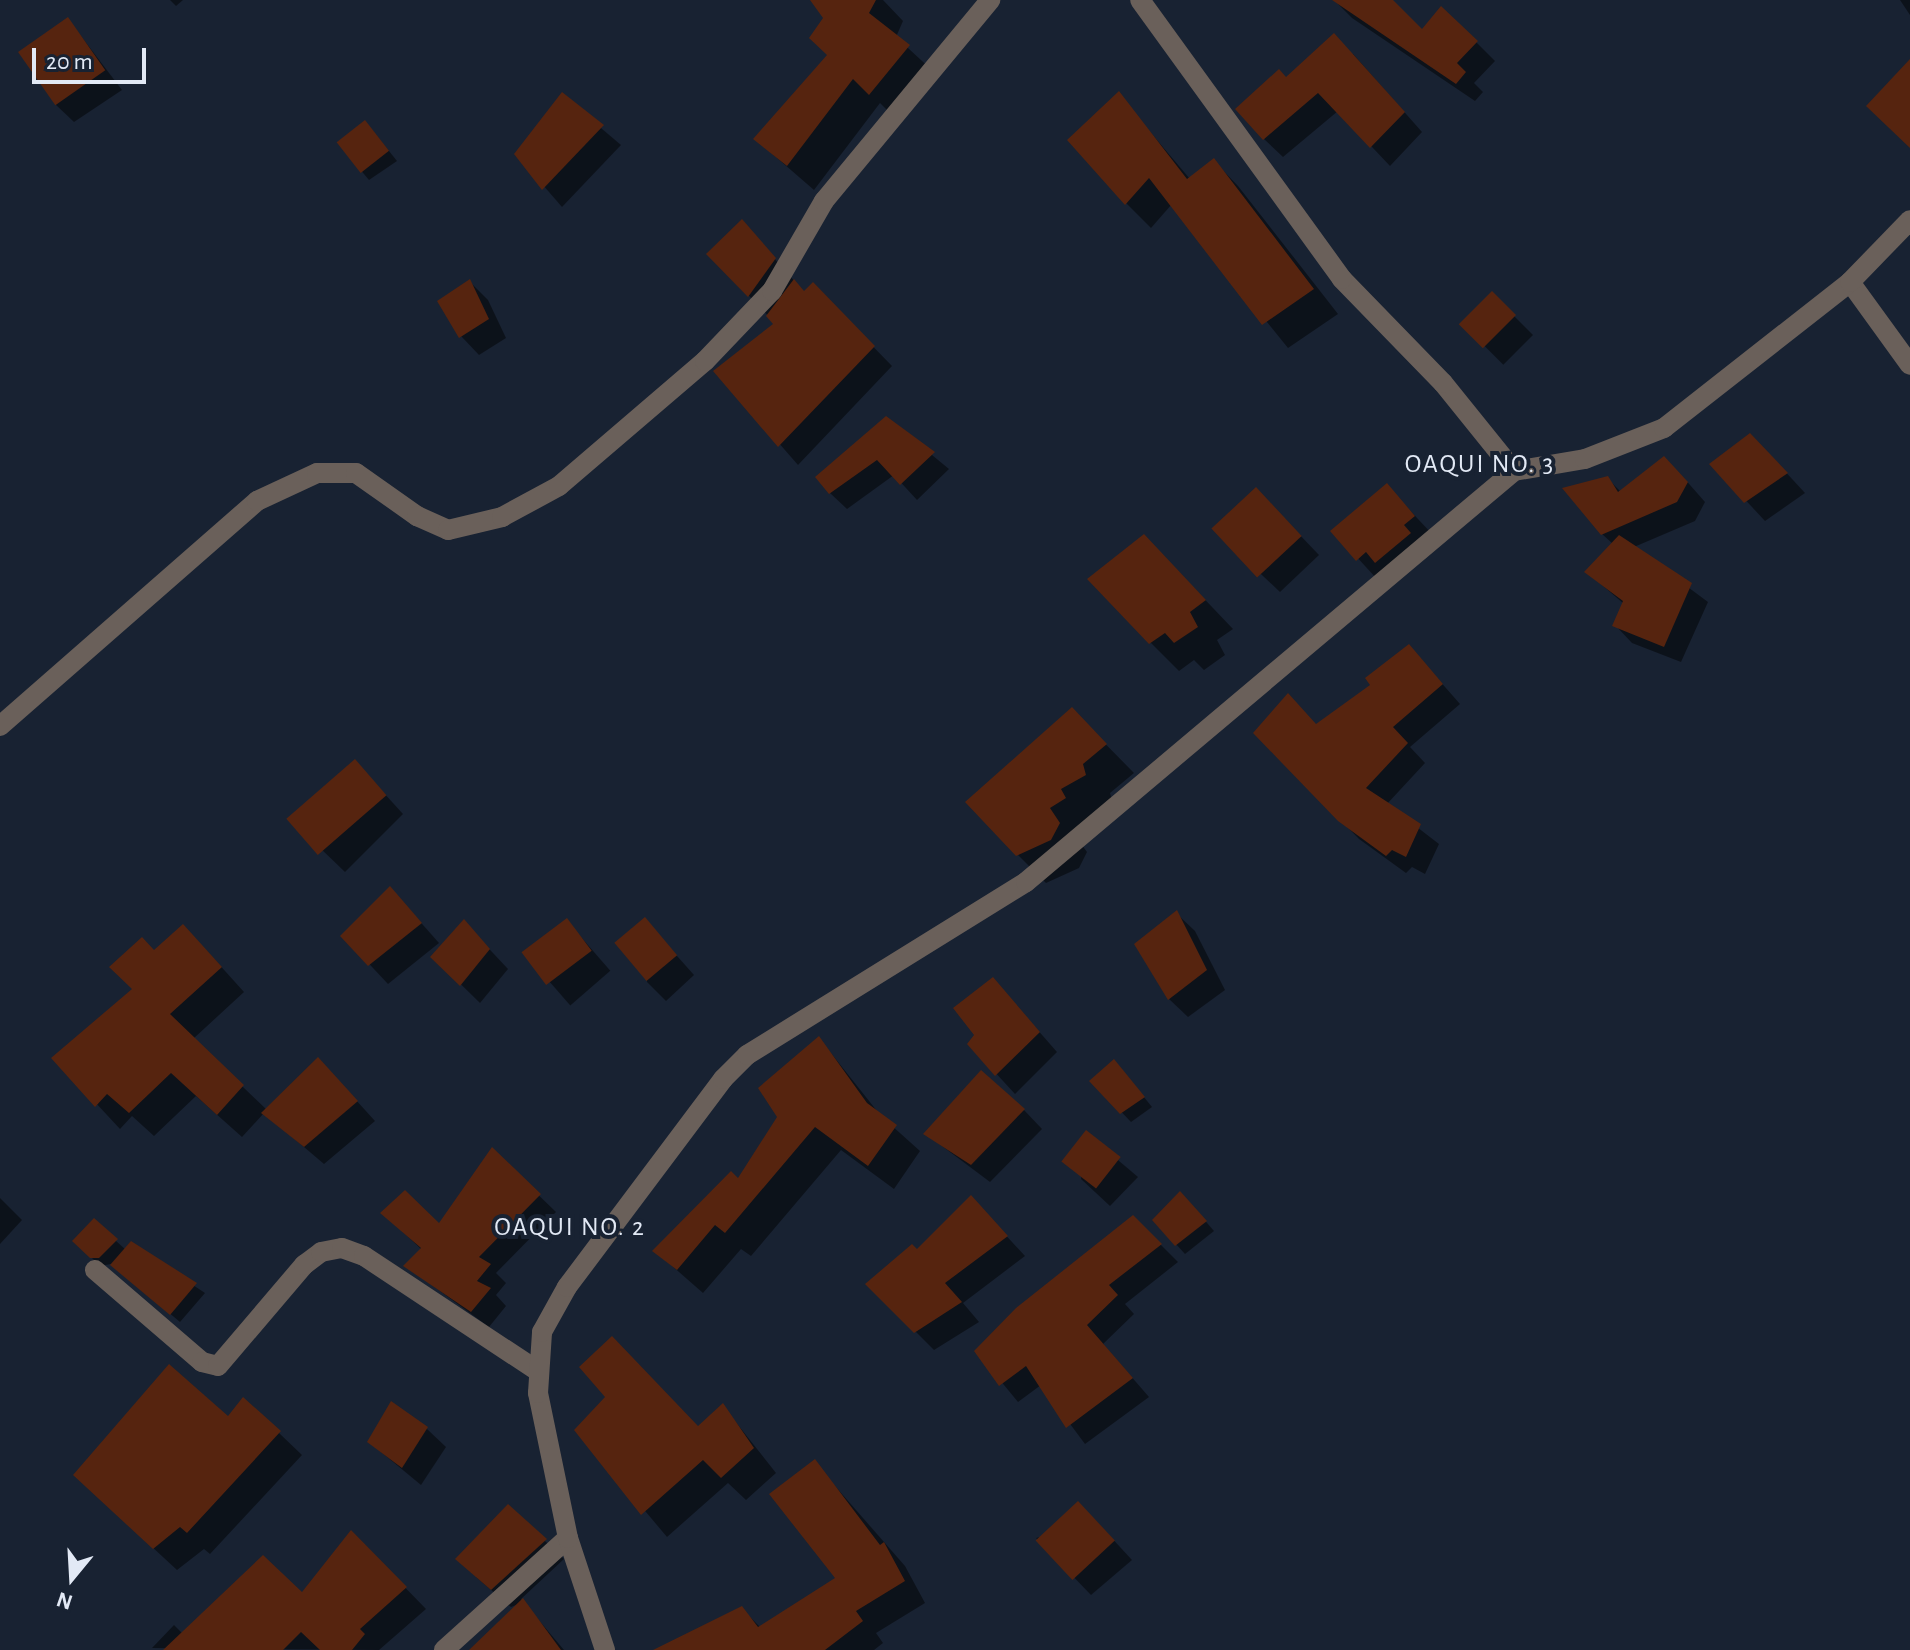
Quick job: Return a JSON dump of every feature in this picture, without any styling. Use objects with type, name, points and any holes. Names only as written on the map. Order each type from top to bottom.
[{"type":"street","points":[[0,726],[257,501],[317,473],[356,473],[417,516],[448,530],[502,517],[559,486],[705,361],[772,291],[824,201],[990,0]]},
{"type":"street","points":[[1140,0],[1342,279],[1443,383],[1514,471]]},
{"type":"street","points":[[605,1650],[568,1538],[536,1370],[542,1332],[567,1287],[723,1079],[747,1055],[1026,882],[1514,471],[1585,459],[1664,428],[1850,282],[1910,220]]},
{"type":"street","points":[[1850,282],[1910,365]]},
{"type":"street","points":[[95,1270],[202,1362],[218,1366],[304,1265],[321,1252],[342,1248],[364,1256],[536,1370]]},
{"type":"street","points":[[444,1650],[568,1538]]},
{"type":"building","points":[[810,0],[876,0],[869,13],[910,45],[869,95],[853,79],[787,166],[753,139],[827,55],[809,38],[823,18]]},
{"type":"building","points":[[1332,0],[1393,0],[1422,29],[1441,6],[1478,41],[1457,63],[1466,72],[1456,84]]},
{"type":"building","points":[[68,17],[105,70],[55,105],[18,52]]},
{"type":"building","points":[[1334,33],[1405,112],[1370,148],[1318,93],[1263,140],[1235,109],[1279,69],[1286,77]]},
{"type":"building","points":[[1910,59],[1910,148],[1866,106]]},
{"type":"building","points":[[1119,91],[1187,179],[1214,158],[1314,289],[1262,325],[1149,178],[1125,205],[1067,140]]},
{"type":"building","points":[[562,92],[604,125],[542,190],[514,154]]},
{"type":"building","points":[[365,120],[389,151],[361,173],[337,142]]},
{"type":"building","points":[[742,219],[776,258],[748,297],[706,254]]},
{"type":"building","points":[[470,279],[489,319],[459,338],[437,301]]},
{"type":"building","points":[[794,279],[804,291],[813,282],[875,346],[778,447],[713,371],[773,324],[766,316]]},
{"type":"building","points":[[1492,291],[1516,315],[1483,348],[1459,324]]},
{"type":"building","points":[[886,416],[935,452],[900,485],[877,460],[829,494],[815,477]]},
{"type":"building","points":[[1750,433],[1788,473],[1744,503],[1709,464]]},
{"type":"building","points":[[1664,456],[1688,482],[1677,502],[1601,535],[1562,488],[1608,476],[1618,492]]},
{"type":"building","points":[[1387,483],[1415,516],[1404,525],[1411,533],[1375,563],[1366,552],[1356,561],[1330,531]]},
{"type":"building","points":[[1256,487],[1302,536],[1257,578],[1211,529]]},
{"type":"building","points":[[1144,534],[1206,600],[1190,612],[1198,627],[1174,643],[1165,633],[1149,644],[1087,579]]},
{"type":"building","points":[[1619,535],[1692,583],[1664,647],[1612,626],[1623,601],[1584,572]]},
{"type":"building","points":[[1409,644],[1443,684],[1393,727],[1408,743],[1366,788],[1421,824],[1406,857],[1392,850],[1386,856],[1338,821],[1253,733],[1288,693],[1316,724],[1370,685],[1365,678]]},
{"type":"building","points":[[1072,707],[1107,744],[1083,764],[1086,775],[1061,789],[1066,798],[1050,808],[1060,823],[1051,840],[1016,856],[965,802]]},
{"type":"building","points":[[355,759],[386,795],[318,855],[286,819]]},
{"type":"building","points":[[390,886],[422,923],[368,966],[340,936]]},
{"type":"building","points":[[1177,910],[1207,970],[1168,1000],[1134,944]]},
{"type":"building","points":[[645,917],[677,955],[646,981],[614,943]]},
{"type":"building","points":[[567,918],[592,951],[546,985],[521,952]]},
{"type":"building","points":[[464,919],[490,949],[460,986],[430,957]]},
{"type":"building","points":[[183,924],[222,967],[170,1014],[244,1085],[217,1115],[171,1073],[129,1113],[107,1094],[95,1107],[51,1058],[132,989],[109,967],[142,937],[154,950]]},
{"type":"building","points":[[993,977],[1040,1032],[995,1076],[967,1044],[974,1035],[953,1008]]},
{"type":"building","points":[[819,1036],[867,1103],[897,1125],[868,1166],[815,1127],[725,1233],[715,1225],[677,1270],[652,1251],[731,1171],[738,1178],[777,1117],[758,1088]]},
{"type":"building","points":[[318,1057],[358,1101],[304,1147],[261,1113]]},
{"type":"building","points":[[1114,1059],[1145,1097],[1120,1114],[1089,1081]]},
{"type":"building","points":[[981,1070],[1025,1109],[971,1165],[923,1134]]},
{"type":"building","points":[[1086,1130],[1121,1157],[1096,1189],[1061,1162]]},
{"type":"building","points":[[492,1147],[541,1194],[479,1257],[491,1264],[477,1281],[491,1288],[471,1312],[403,1266],[421,1248],[380,1213],[405,1190],[439,1223]]},
{"type":"building","points":[[1180,1191],[1207,1221],[1175,1246],[1152,1220]]},
{"type":"building","points":[[971,1195],[1008,1236],[945,1283],[962,1302],[914,1333],[865,1284],[912,1244],[917,1249]]},
{"type":"building","points":[[1133,1215],[1162,1244],[1109,1285],[1118,1295],[1087,1325],[1133,1378],[1066,1428],[1026,1366],[999,1386],[974,1351],[1016,1308]]},
{"type":"building","points":[[94,1218],[118,1239],[99,1258],[90,1258],[72,1241]]},
{"type":"building","points":[[131,1241],[197,1283],[170,1315],[110,1265]]},
{"type":"building","points":[[612,1336],[698,1426],[723,1403],[754,1448],[721,1478],[703,1460],[641,1515],[574,1430],[605,1397],[579,1367]]},
{"type":"building","points":[[169,1364],[228,1416],[243,1397],[281,1431],[187,1533],[180,1527],[153,1549],[73,1475]]},
{"type":"building","points":[[391,1401],[428,1427],[402,1468],[367,1442]]},
{"type":"building","points":[[815,1459],[880,1545],[884,1542],[905,1581],[856,1611],[863,1621],[825,1650],[653,1650],[742,1606],[758,1627],[835,1578],[769,1494]]},
{"type":"building","points":[[1078,1501],[1115,1540],[1072,1580],[1036,1541]]},
{"type":"building","points":[[508,1504],[547,1539],[491,1590],[455,1559]]},
{"type":"building","points":[[351,1530],[407,1587],[360,1629],[365,1634],[352,1650],[320,1650],[301,1632],[283,1650],[163,1650],[263,1555],[302,1592]]},
{"type":"building","points":[[523,1598],[561,1650],[469,1650]]},
{"type":"district","name":"OAQUI NO. 3","points":[[1480,465]]},
{"type":"district","name":"OAQUI NO. 2","points":[[570,1228]]}]
